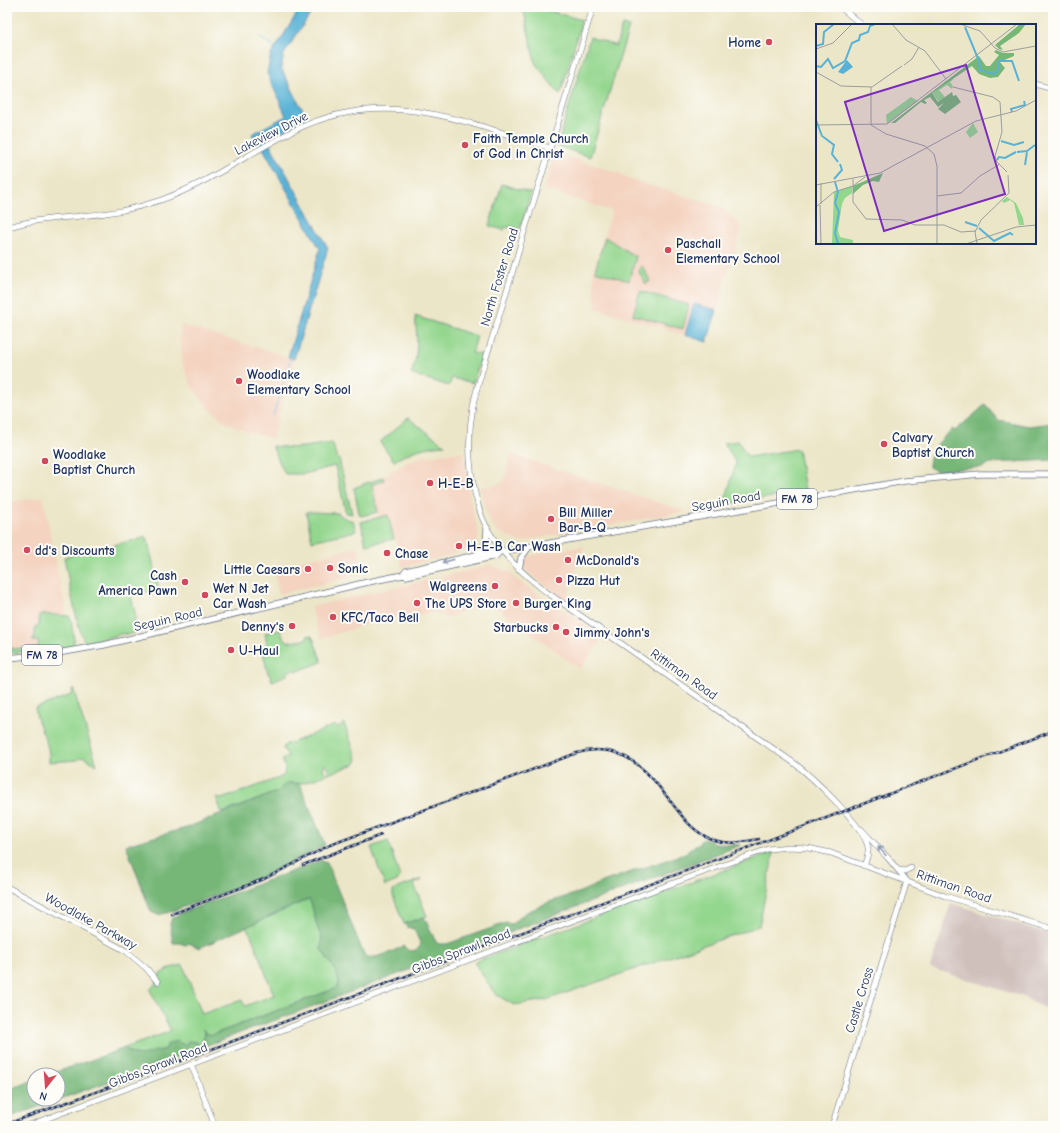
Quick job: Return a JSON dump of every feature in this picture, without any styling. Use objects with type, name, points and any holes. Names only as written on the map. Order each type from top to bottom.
[{"type":"main road","name":"North Foster Road","points":[[501,552],[487,528],[478,507],[471,473],[469,448],[473,405],[593,7]]},
{"type":"main road","points":[[840,7],[861,24]]},
{"type":"main road","points":[[1036,84],[1053,89]]},
{"type":"main road","name":"Lakeview Drive","points":[[7,228],[28,222],[111,213],[143,206],[182,192],[294,131],[325,118],[354,111],[389,109],[413,110],[438,114],[550,148]]},
{"type":"main road","name":"Seguin Road","points":[[403,575],[406,571],[494,551],[501,552],[905,481],[980,474],[1053,474]]},
{"type":"main road","points":[[476,555],[485,546],[487,528]]},
{"type":"main road","points":[[519,569],[521,556],[530,547]]},
{"type":"main road","name":"Seguin Road","points":[[7,658],[52,654],[104,645],[403,575],[406,576],[496,556],[501,552]]},
{"type":"main road","name":"Rittiman Road","points":[[501,552],[544,591],[794,763],[818,782],[849,817],[867,843],[868,853],[864,866]]},
{"type":"main road","name":"Rittiman Road","points":[[849,817],[872,839],[907,881],[962,902],[1053,929]]},
{"type":"main road","name":"Gibbs Sprawl Road","points":[[27,1126],[692,876],[768,849],[790,846],[815,849],[831,853],[907,881]]},
{"type":"main road","points":[[899,870],[905,871],[911,868]]},
{"type":"main road","name":"Castle Cross","points":[[832,1126],[907,881]]},
{"type":"main road","name":"Woodlake Parkway","points":[[7,887],[126,951],[146,968],[158,982]]},
{"type":"main road","points":[[191,1064],[215,1126]]},
{"type":"shaded area","name":"Paschall Elementary School","points":[[555,153],[622,174],[623,177],[721,207],[742,227],[707,342],[596,308],[593,272],[612,211],[544,189]]},
{"type":"shaded area","name":"Woodlake Elementary School","points":[[181,325],[295,359],[272,438],[246,431],[225,422],[209,408],[192,387],[183,365],[180,340]]},
{"type":"shaded area","points":[[465,452],[471,504],[479,536],[475,547],[455,554],[402,567],[396,539],[394,539],[388,516],[379,518],[372,485],[384,480],[383,477],[408,462],[422,457]]},
{"type":"shaded area","points":[[511,454],[685,512],[568,532],[520,542],[497,531],[488,518],[480,487],[489,487],[503,483]]},
{"type":"shaded area","points":[[43,497],[72,643],[25,650],[7,650],[7,502]]},
{"type":"shaded area","points":[[584,546],[566,600],[526,570],[523,564],[524,559],[528,556]]},
{"type":"shaded area","points":[[358,547],[364,574],[279,594],[273,567]]},
{"type":"shaded area","points":[[488,564],[511,573],[514,578],[598,634],[599,643],[580,669],[503,613],[504,610],[491,605],[471,609],[446,618],[436,612],[398,617],[373,622],[321,638],[310,607],[484,567]]},
{"type":"shaded area","points":[[951,903],[1053,935],[1053,1012],[1021,996],[930,968]]},
{"type":"green space","points":[[523,7],[536,7],[582,20],[560,95],[535,63]]},
{"type":"green space","points":[[622,25],[629,27],[590,157],[557,146],[590,37],[616,46]]},
{"type":"green space","points":[[502,184],[531,193],[520,229],[510,226],[509,228],[505,227],[504,230],[489,226]]},
{"type":"green space","points":[[605,237],[636,257],[629,281],[595,271]]},
{"type":"green space","points":[[642,266],[650,280],[646,284],[639,272],[640,267]]},
{"type":"green space","points":[[640,291],[689,305],[683,329],[633,315]]},
{"type":"green space","points":[[415,316],[477,336],[472,353],[482,355],[473,383],[452,378],[449,386],[411,374],[414,367],[416,353],[417,338]]},
{"type":"green space","points":[[985,405],[998,420],[1029,426],[1053,423],[1053,460],[990,463],[983,467],[937,471],[929,467],[934,450],[945,436],[953,429],[955,431]]},
{"type":"green space","points":[[408,418],[445,445],[418,450],[406,454],[394,461],[380,442]]},
{"type":"green space","points":[[738,441],[748,457],[798,449],[805,490],[792,494],[726,504],[725,501],[736,463],[724,443]]},
{"type":"green space","points":[[332,443],[336,456],[339,459],[352,514],[346,513],[335,466],[304,474],[285,474],[272,446],[296,448]]},
{"type":"green space","points":[[383,477],[384,480],[372,485],[378,512],[361,516],[359,513],[354,488],[369,482],[371,484],[371,482]]},
{"type":"green space","points":[[306,512],[338,513],[345,518],[353,520],[356,531],[312,541]]},
{"type":"green space","points":[[388,515],[394,539],[366,545],[361,522]]},
{"type":"green space","points":[[147,537],[159,589],[131,595],[136,618],[134,620],[139,630],[138,632],[126,635],[125,633],[100,640],[85,642],[76,616],[64,557]]},
{"type":"green space","points":[[39,615],[69,616],[71,619],[74,639],[73,646],[11,653],[9,651],[9,647],[11,646],[12,649],[39,647],[38,641],[33,641],[33,638],[35,637],[35,626],[39,626]]},
{"type":"green space","points":[[280,630],[284,639],[288,642],[290,642],[290,640],[292,642],[307,639],[307,636],[310,635],[313,638],[322,662],[298,671],[292,670],[287,672],[287,675],[272,681],[270,675],[268,674],[262,648],[265,647],[267,643],[265,633]]},
{"type":"green space","points":[[73,688],[97,765],[83,757],[77,760],[49,762],[48,748],[38,722],[35,708],[71,695]]},
{"type":"green space","points":[[344,723],[357,759],[355,764],[328,774],[327,771],[329,769],[325,764],[323,769],[326,775],[303,783],[286,783],[280,791],[222,813],[216,797],[221,799],[284,775],[285,768],[282,760],[288,757],[283,748],[286,744],[335,725],[337,727],[342,726]]},
{"type":"green space","points":[[286,783],[300,784],[325,845],[274,872],[244,885],[170,912],[158,915],[151,912],[126,845],[186,828],[279,791]]},
{"type":"green space","points":[[705,839],[714,844],[741,845],[199,1048],[205,1035],[203,1029],[205,1033],[212,1035],[334,989],[339,984],[335,970],[321,949],[322,938],[309,899],[199,948],[189,943],[186,945],[173,943],[170,924],[172,918],[181,913],[322,860],[323,862],[327,863],[365,956],[374,957],[404,946],[409,951],[416,950],[421,945],[414,929],[407,927],[404,924],[424,917],[436,942],[439,944],[447,944],[506,923],[512,924],[527,912],[549,902],[578,893],[605,881],[687,853],[689,849],[700,844],[700,841]]},
{"type":"green space","points":[[388,841],[400,877],[397,881],[385,886],[371,847]]},
{"type":"green space","points":[[774,852],[759,926],[546,1000],[514,1005],[495,994],[474,962]]},
{"type":"green space","points":[[422,879],[414,884],[427,916],[404,924],[393,896],[393,891]]},
{"type":"green space","points":[[309,899],[322,938],[321,949],[337,974],[339,984],[334,989],[212,1035],[205,1033],[203,1029],[205,1035],[199,1047],[196,1042],[185,1045],[178,1042],[152,1054],[144,1055],[138,1055],[125,1048],[171,1031],[150,990],[156,983],[160,974],[170,968],[183,965],[202,1014],[242,1000],[245,1006],[274,995],[251,935],[246,927]]},
{"type":"green space","points":[[178,1040],[178,1042],[185,1045],[188,1041],[196,1042],[198,1047],[197,1050],[66,1097],[66,1069],[125,1048],[132,1054],[143,1055],[164,1050],[166,1045]]},
{"type":"green space","points":[[26,1083],[26,1107],[38,1107],[7,1118],[7,1090]]},
{"type":"water","points":[[301,7],[315,7],[284,54],[281,68],[307,118],[267,139],[328,248],[294,359],[288,357],[320,249],[260,143],[257,144],[252,134],[286,116],[267,73],[271,55]]},
{"type":"water","points":[[694,304],[717,310],[707,342],[685,335]]},
{"type":"waterway","points":[[259,37],[277,48]]},
{"type":"waterway","points":[[273,416],[291,358]]},
{"type":"railway","points":[[7,1124],[140,1076],[795,830],[1053,731]]},
{"type":"railway","points":[[172,914],[264,879],[330,845],[577,753],[591,750],[604,750],[616,753],[637,764],[656,782],[686,820],[698,832],[720,842],[731,843],[759,839]]},
{"type":"railway","points":[[303,865],[381,835]]},
{"type":"place","name":"Home","points":[[769,42]]},
{"type":"place","name":"Faith Temple Church of God in Christ","points":[[465,145]]},
{"type":"place","name":"Paschall Elementary School","points":[[668,250]]},
{"type":"place","name":"Woodlake Elementary School","points":[[239,381]]},
{"type":"place","name":"Calvary Baptist Church","points":[[884,444]]},
{"type":"place","name":"Woodlake Baptist Church","points":[[45,461]]},
{"type":"place","name":"H-E-B","points":[[430,483]]},
{"type":"place","name":"Bill Miller Bar-B-Q","points":[[551,519]]},
{"type":"place","name":"H-E-B Car Wash","points":[[459,546]]},
{"type":"place","name":"dd's Discounts","points":[[27,550]]},
{"type":"place","name":"Chase","points":[[387,553]]},
{"type":"place","name":"McDonald's","points":[[568,560]]},
{"type":"place","name":"Sonic","points":[[330,568]]},
{"type":"place","name":"Little Caesars","points":[[308,569]]},
{"type":"place","name":"Pizza Hut","points":[[559,580]]},
{"type":"place","name":"Cash America Pawn","points":[[185,582]]},
{"type":"place","name":"Walgreens","points":[[495,586]]},
{"type":"place","name":"Wet N Jet Car Wash","points":[[205,595]]},
{"type":"place","name":"The UPS Store","points":[[417,603]]},
{"type":"place","name":"Burger King","points":[[516,603]]},
{"type":"place","name":"KFC/Taco Bell","points":[[333,617]]},
{"type":"place","name":"Denny's","points":[[292,626]]},
{"type":"place","name":"Starbucks","points":[[556,627]]},
{"type":"place","name":"Jimmy John's","points":[[566,632]]},
{"type":"place","name":"U-Haul","points":[[231,650]]}]
